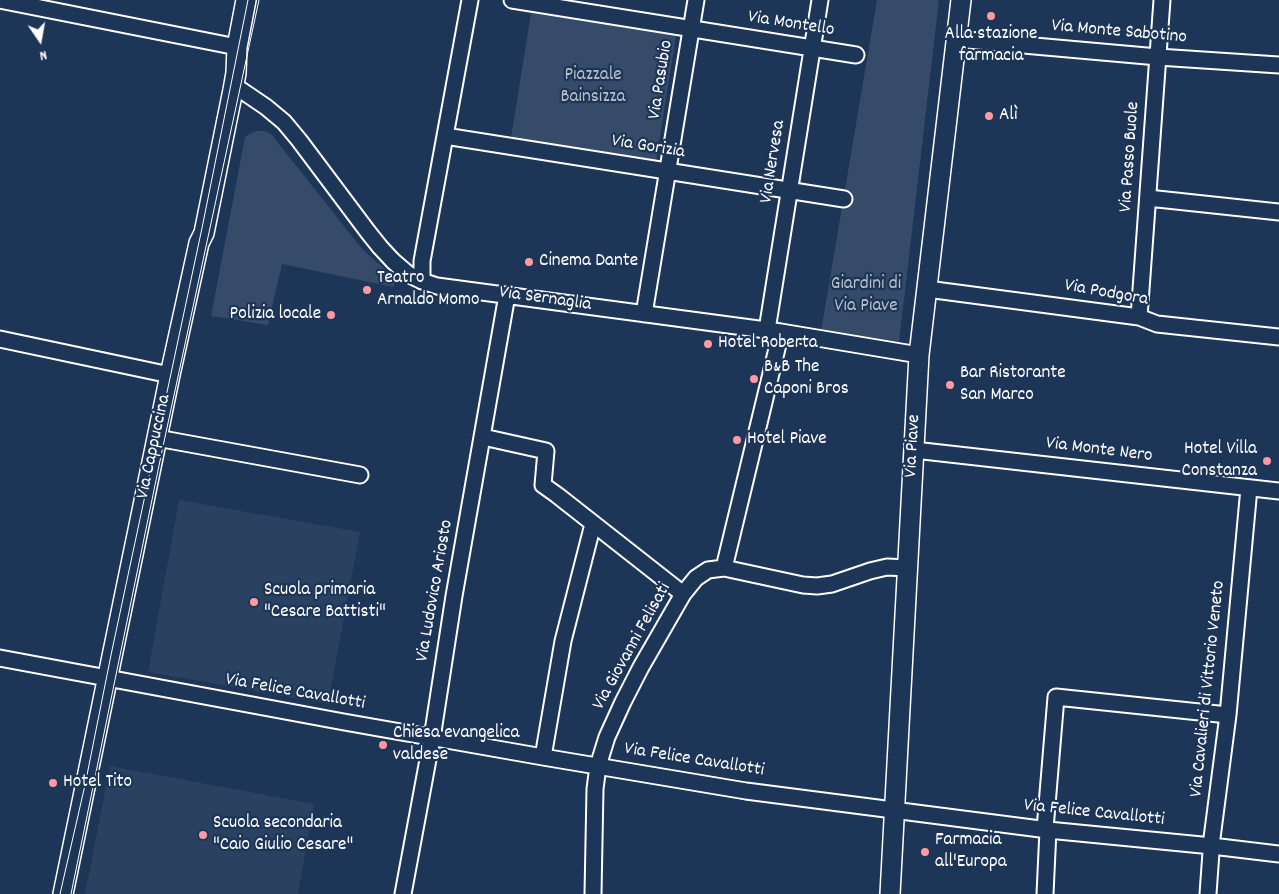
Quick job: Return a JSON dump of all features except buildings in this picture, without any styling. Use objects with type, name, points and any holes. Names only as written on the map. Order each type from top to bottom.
[{"type":"street","points":[[0,0],[237,47]]},
{"type":"street","name":"Via Cappuccina","points":[[63,894],[170,375],[238,82],[237,47],[246,0]]},
{"type":"street","points":[[422,281],[422,261],[470,0]]},
{"type":"street","name":"Via Montello","points":[[512,0],[856,55]]},
{"type":"street","name":"Via Pasubio","points":[[644,314],[696,0]]},
{"type":"street","name":"Via Nervesa","points":[[724,568],[774,331],[789,191],[820,0]]},
{"type":"street","name":"Via Piave","points":[[890,894],[919,355],[961,0]]},
{"type":"street","name":"Via Passo Buole","points":[[1139,317],[1162,0]]},
{"type":"street","name":"Via Monte Sabotino","points":[[956,40],[1279,65]]},
{"type":"street","name":"Via Sernaglia","points":[[238,82],[284,122],[380,247],[408,274],[422,281],[437,286],[774,331],[919,355]]},
{"type":"street","name":"Via Gorizia","points":[[445,136],[844,199]]},
{"type":"street","points":[[1148,198],[1279,212]]},
{"type":"street","name":"Via Podgora","points":[[926,289],[1139,317],[1157,324],[1279,337]]},
{"type":"street","name":"Via Ludovico Ariosto","points":[[403,894],[432,738],[454,596],[507,295]]},
{"type":"street","points":[[0,340],[170,375]]},
{"type":"street","points":[[483,437],[546,451],[543,485],[683,594]]},
{"type":"street","points":[[157,438],[360,475]]},
{"type":"street","name":"Via Monte Nero","points":[[914,450],[1279,491]]},
{"type":"street","name":"Via Cavalieri di Vittorio Veneto","points":[[1208,894],[1228,715],[1249,488]]},
{"type":"street","points":[[543,757],[563,641],[593,524]]},
{"type":"street","name":"Via Giovanni Felisati","points":[[593,894],[595,789],[598,766],[607,737],[623,702],[683,594],[696,578],[708,570],[724,568],[802,585],[817,586],[832,584],[887,567],[908,568]]},
{"type":"street","name":"Via Felice Cavallotti","points":[[0,658],[432,738],[746,791],[1047,830],[1279,854]]},
{"type":"street","points":[[1045,894],[1047,830],[1056,697],[1228,715]]},
{"type":"shaded area","name":"Scuola primaria \"Cesare Battisti\"","points":[[179,500],[360,532],[328,704],[148,672]]},
{"type":"shaded area","name":"Scuola secondaria \"Caio Giulio Cesare\"","points":[[110,766],[314,804],[298,894],[85,894]]},
{"type":"green space","name":"Giardini di Via Piave","points":[[877,0],[939,0],[899,342],[821,331]]},
{"type":"green space","name":"Piazzale Bainsizza","points":[[531,13],[676,36],[656,161],[511,138]]},
{"type":"green space","points":[[257,131],[265,131],[271,134],[363,250],[397,280],[393,287],[282,264],[268,325],[211,316],[245,137]]},
{"type":"tram line","points":[[60,894],[85,785],[248,0]]},
{"type":"tram line","points":[[71,894],[162,451],[259,0]]},
{"type":"place","name":"Alla stazione farmacia","points":[[991,16]]},
{"type":"place","name":"Alì","points":[[989,116]]},
{"type":"place","name":"Cinema Dante","points":[[529,262]]},
{"type":"place","name":"Teatro Arnaldo Momo","points":[[367,290]]},
{"type":"place","name":"Polizia locale","points":[[331,315]]},
{"type":"place","name":"Hotel Roberta","points":[[708,344]]},
{"type":"place","name":"B&B The Caponi Bros","points":[[754,379]]},
{"type":"place","name":"Bar Ristorante San Marco","points":[[950,385]]},
{"type":"place","name":"Hotel Piave","points":[[737,440]]},
{"type":"place","name":"Hotel Villa Constanza","points":[[1267,461]]},
{"type":"place","name":"Scuola primaria \"Cesare Battisti\"","points":[[254,602]]},
{"type":"place","name":"Chiesa evangelica valdese","points":[[383,745]]},
{"type":"place","name":"Hotel Tito","points":[[53,783]]},
{"type":"place","name":"Scuola secondaria \"Caio Giulio Cesare\"","points":[[203,835]]},
{"type":"place","name":"Farmacia all'Europa","points":[[925,852]]}]
